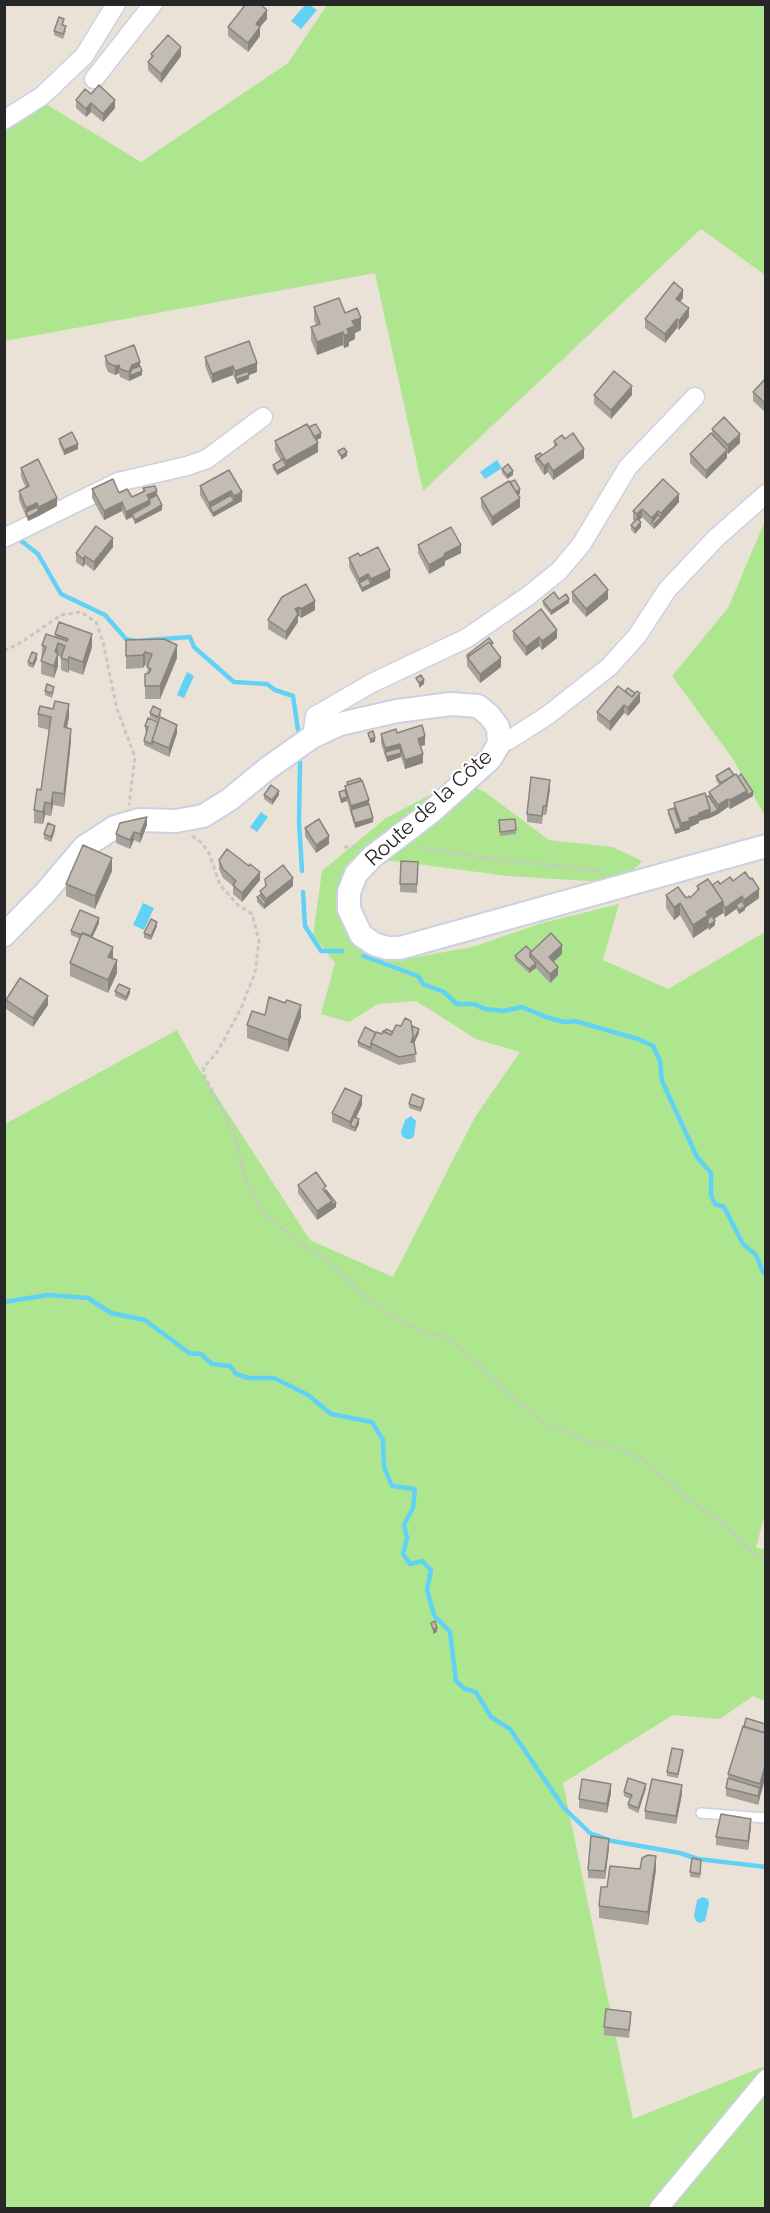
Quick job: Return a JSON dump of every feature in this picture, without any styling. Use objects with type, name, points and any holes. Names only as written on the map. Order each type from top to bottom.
[{"type":"street","points":[[4,120],[42,96],[84,56],[116,4]]},
{"type":"street","points":[[94,79],[153,4]]},
{"type":"street","points":[[312,737],[315,716],[372,683],[468,638],[528,597],[559,572],[581,545],[628,467],[695,397]]},
{"type":"street","points":[[5,537],[118,482],[207,459],[263,417]]},
{"type":"street","points":[[499,744],[548,715],[609,667],[637,636],[667,590],[716,538],[765,494]]},
{"type":"street","name":"Route de la Côte","points":[[4,935],[45,893],[84,847],[105,832],[128,822],[150,819],[176,821],[203,816],[229,800],[268,768],[312,737],[340,724],[368,717],[451,704],[478,706],[489,715],[498,727],[499,744],[490,759],[431,812],[372,857],[356,874],[348,900],[354,922],[361,936],[375,944],[387,948],[400,948],[765,846]]},
{"type":"street","points":[[659,2208],[765,2079]]},
{"type":"lane","points":[[701,1813],[765,1818]]},
{"type":"path","points":[[4,651],[61,615],[81,612],[96,622],[103,642],[117,709],[135,757],[128,822]]},
{"type":"path","points":[[176,821],[183,830],[202,843],[209,853],[220,885],[238,905],[252,914],[259,940],[255,973],[241,1008],[218,1051],[204,1067],[203,1073],[237,1138],[244,1175],[262,1211],[309,1250],[326,1258],[362,1294],[386,1312],[424,1333],[446,1336],[546,1423],[588,1442],[607,1445],[642,1460],[683,1495],[728,1527],[740,1542],[765,1561]]},
{"type":"path","points":[[392,843],[479,857],[608,872]]},
{"type":"green space","points":[[327,5],[765,5],[765,275],[701,229],[423,491],[375,273],[5,341],[5,124],[46,104],[141,162],[288,63]]},
{"type":"green space","points":[[765,521],[765,816],[733,759],[672,676],[728,608]]},
{"type":"green space","points":[[459,780],[485,792],[549,840],[613,847],[642,861],[621,883],[508,876],[364,859],[340,890],[377,953],[411,958],[472,947],[542,923],[619,904],[603,960],[668,989],[765,932],[766,1509],[756,1548],[765,1549],[765,1701],[753,1696],[720,1719],[673,1715],[563,1783],[633,2119],[765,2066],[765,2208],[5,2208],[5,1124],[177,1030],[194,1061],[310,1240],[393,1277],[475,1117],[520,1052],[476,1039],[416,1001],[378,1004],[349,1022],[321,1014],[335,963],[313,935],[322,871],[386,818]]},
{"type":"water","points":[[305,5],[310,5],[317,10],[301,29],[291,21]]},
{"type":"water","points":[[497,460],[502,468],[485,479],[480,472]]},
{"type":"water","points":[[187,672],[194,676],[184,698],[177,695]]},
{"type":"water","points":[[261,812],[268,817],[257,832],[250,827]]},
{"type":"water","points":[[143,903],[154,908],[144,930],[133,925]]},
{"type":"water","points":[[411,1116],[416,1121],[414,1136],[406,1139],[401,1132],[405,1120]]},
{"type":"water","points":[[702,1897],[708,1899],[709,1904],[705,1921],[699,1923],[694,1916],[697,1900]]},
{"type":"building","points":[[246,4],[260,4],[267,10],[256,24],[260,27],[248,43],[228,27]]},
{"type":"building","points":[[59,17],[64,19],[62,25],[66,26],[63,34],[54,31]]},
{"type":"building","points":[[168,35],[181,47],[161,74],[148,62],[153,56],[151,54]]},
{"type":"building","points":[[99,85],[115,100],[103,114],[91,103],[86,109],[76,100],[85,89],[91,94]]},
{"type":"building","points":[[674,282],[683,290],[676,299],[689,308],[665,334],[645,319]]},
{"type":"building","points":[[339,298],[345,313],[357,308],[361,318],[352,321],[355,326],[347,329],[349,334],[344,335],[343,332],[317,342],[311,327],[320,324],[314,307]]},
{"type":"building","points":[[249,341],[257,363],[235,371],[233,366],[212,374],[205,357]]},
{"type":"building","points":[[134,345],[140,362],[132,365],[129,372],[120,369],[119,365],[108,363],[105,356]]},
{"type":"building","points":[[140,366],[142,371],[129,376],[132,369]]},
{"type":"building","points":[[248,371],[249,375],[237,379],[235,376]]},
{"type":"building","points":[[614,371],[632,386],[611,410],[594,395]]},
{"type":"building","points":[[765,379],[765,403],[753,392]]},
{"type":"building","points":[[724,417],[740,434],[728,445],[712,429]]},
{"type":"building","points":[[307,424],[318,443],[286,461],[275,441]]},
{"type":"building","points":[[316,424],[321,433],[314,437],[309,427]]},
{"type":"building","points":[[72,432],[78,444],[64,450],[59,439]]},
{"type":"building","points":[[573,433],[584,449],[553,471],[548,463],[544,466],[538,458],[557,445],[554,441],[562,435],[565,439]]},
{"type":"building","points":[[711,433],[727,450],[706,471],[690,454]]},
{"type":"building","points":[[344,448],[347,452],[341,456],[338,451]]},
{"type":"building","points":[[38,459],[57,498],[39,507],[37,503],[26,508],[19,491],[29,486],[21,468]]},
{"type":"building","points":[[283,459],[286,466],[277,471],[273,465]]},
{"type":"building","points":[[508,464],[513,471],[507,475],[502,469]]},
{"type":"building","points":[[229,470],[242,492],[234,496],[231,491],[209,503],[200,486]]},
{"type":"building","points":[[113,479],[119,493],[127,489],[132,497],[145,491],[143,488],[155,486],[157,491],[147,495],[150,500],[126,512],[122,502],[104,511],[92,489]]},
{"type":"building","points":[[663,479],[679,494],[661,513],[658,511],[652,518],[642,509],[637,514],[633,511]]},
{"type":"building","points":[[515,480],[520,489],[516,492],[510,482]]},
{"type":"building","points":[[509,481],[520,498],[492,517],[481,498]]},
{"type":"building","points":[[157,495],[162,505],[135,520],[132,514],[150,504],[149,499]]},
{"type":"building","points":[[231,495],[234,501],[213,513],[210,507]]},
{"type":"building","points":[[37,507],[39,511],[28,517],[26,512]]},
{"type":"building","points":[[658,515],[661,517],[654,524],[652,522]]},
{"type":"building","points":[[637,519],[641,522],[635,529],[631,525]]},
{"type":"building","points":[[96,526],[113,538],[94,562],[85,556],[83,559],[76,553]]},
{"type":"building","points":[[451,527],[461,545],[429,565],[418,545]]},
{"type":"building","points":[[378,547],[390,570],[371,579],[368,574],[359,579],[349,558],[358,553],[360,556]]},
{"type":"building","points":[[595,574],[608,590],[586,609],[572,592]]},
{"type":"building","points":[[368,578],[371,584],[362,588],[359,583]]},
{"type":"building","points":[[306,584],[315,601],[301,609],[299,607],[295,609],[298,614],[286,632],[268,620],[282,597]]},
{"type":"building","points":[[554,592],[559,599],[566,594],[569,599],[551,611],[543,601]]},
{"type":"building","points":[[541,609],[557,630],[542,641],[539,637],[526,647],[513,631]]},
{"type":"building","points":[[59,622],[92,634],[83,662],[69,657],[68,660],[61,658],[65,646],[58,643],[54,666],[41,661],[46,647],[42,645],[46,634],[67,641],[68,639],[55,634]]},
{"type":"building","points":[[489,638],[493,643],[489,642],[468,657],[467,655]]},
{"type":"building","points":[[164,639],[177,645],[160,686],[145,686],[145,674],[151,669],[147,667],[152,654],[145,652],[143,655],[126,656],[126,640]]},
{"type":"building","points":[[489,642],[501,658],[480,674],[467,657]]},
{"type":"building","points":[[32,652],[37,654],[33,664],[28,662]]},
{"type":"building","points":[[421,675],[424,680],[419,683],[416,678]]},
{"type":"building","points":[[47,684],[54,687],[52,693],[45,691]]},
{"type":"building","points":[[618,686],[632,697],[637,691],[640,693],[628,708],[624,705],[610,722],[597,712]]},
{"type":"building","points":[[628,688],[635,693],[632,697],[625,691]]},
{"type":"building","points":[[55,701],[69,704],[64,727],[71,729],[64,794],[53,792],[51,804],[45,802],[43,812],[34,810],[37,789],[41,790],[51,717],[38,714],[40,706],[53,709]]},
{"type":"building","points":[[153,706],[161,710],[158,717],[150,713]]},
{"type":"building","points":[[160,717],[177,725],[169,748],[152,741]]},
{"type":"building","points":[[148,718],[158,722],[152,744],[144,741]]},
{"type":"building","points":[[422,725],[425,736],[418,739],[423,754],[405,760],[400,744],[385,748],[381,734],[396,729],[397,733]]},
{"type":"building","points":[[373,731],[375,738],[370,739],[368,733]]},
{"type":"building","points":[[400,748],[401,753],[387,757],[385,752]]},
{"type":"building","points":[[729,768],[734,775],[721,783],[716,776]]},
{"type":"building","points":[[736,774],[747,791],[718,805],[709,792]]},
{"type":"building","points":[[741,774],[753,792],[747,795],[738,777]]},
{"type":"building","points":[[531,777],[550,780],[542,816],[527,814]]},
{"type":"building","points":[[360,778],[361,781],[348,785],[347,782]]},
{"type":"building","points":[[362,780],[369,800],[351,806],[345,786]]},
{"type":"building","points":[[271,785],[279,791],[272,800],[264,795]]},
{"type":"building","points":[[345,790],[347,797],[341,799],[339,792]]},
{"type":"building","points":[[705,793],[710,809],[689,818],[690,821],[681,823],[674,803]]},
{"type":"building","points":[[709,796],[718,810],[710,814],[706,797]]},
{"type":"building","points":[[369,804],[373,818],[355,823],[351,810]]},
{"type":"building","points":[[674,808],[681,828],[675,830],[668,810]]},
{"type":"building","points":[[147,817],[140,834],[134,832],[130,840],[116,834],[120,823]]},
{"type":"building","points":[[319,819],[329,836],[316,845],[305,828]]},
{"type":"building","points":[[515,819],[516,830],[500,832],[499,820]]},
{"type":"building","points":[[48,823],[55,826],[51,837],[44,834]]},
{"type":"building","points":[[83,845],[112,858],[95,896],[66,884]]},
{"type":"building","points":[[227,849],[260,872],[242,893],[233,885],[236,881],[223,869],[219,860]]},
{"type":"building","points":[[401,861],[418,862],[417,884],[400,884]]},
{"type":"building","points":[[283,865],[293,878],[266,899],[260,891],[266,886],[265,879]]},
{"type":"building","points":[[745,872],[759,889],[744,900],[742,896],[725,908],[712,885],[718,881],[720,884],[730,877],[733,881]]},
{"type":"building","points":[[708,879],[723,901],[706,912],[708,915],[693,925],[680,903],[674,907],[666,895],[678,887],[686,898],[689,896],[690,898],[699,889],[697,886]]},
{"type":"building","points":[[260,895],[266,903],[264,905],[257,897]]},
{"type":"building","points":[[742,901],[745,906],[739,910],[736,905]]},
{"type":"building","points":[[80,910],[99,918],[91,936],[71,931]]},
{"type":"building","points":[[712,916],[715,921],[709,925],[708,919]]},
{"type":"building","points":[[151,919],[157,922],[151,936],[144,933]]},
{"type":"building","points":[[82,933],[113,947],[108,957],[117,960],[108,980],[70,963]]},
{"type":"building","points":[[551,933],[562,945],[549,957],[558,967],[550,974],[530,953]]},
{"type":"building","points":[[526,946],[531,951],[530,957],[536,963],[529,969],[515,956]]},
{"type":"building","points":[[20,978],[48,996],[33,1018],[6,1000]]},
{"type":"building","points":[[119,984],[130,989],[126,997],[115,991]]},
{"type":"building","points":[[269,997],[285,1003],[287,1000],[301,1005],[288,1040],[247,1025],[252,1011],[265,1015]]},
{"type":"building","points":[[405,1018],[411,1021],[413,1036],[411,1042],[414,1043],[416,1054],[399,1057],[371,1043],[376,1032],[382,1034],[383,1031],[391,1035],[396,1025],[401,1026]]},
{"type":"building","points":[[412,1026],[419,1029],[413,1041],[413,1036]]},
{"type":"building","points":[[365,1027],[376,1033],[371,1048],[358,1042]]},
{"type":"building","points":[[386,1029],[393,1032],[391,1035],[384,1032]]},
{"type":"building","points":[[345,1088],[362,1096],[350,1122],[332,1113]]},
{"type":"building","points":[[412,1094],[424,1099],[421,1108],[409,1104]]},
{"type":"building","points":[[354,1117],[359,1119],[355,1128],[350,1125]]},
{"type":"building","points":[[316,1172],[326,1186],[323,1189],[332,1201],[317,1211],[298,1185]]},
{"type":"building","points":[[326,1190],[336,1203],[332,1205]]},
{"type":"building","points":[[435,1621],[437,1628],[433,1629],[431,1623]]},
{"type":"building","points":[[746,1718],[765,1724],[765,1733],[744,1727]]},
{"type":"building","points":[[743,1726],[765,1733],[765,1766],[760,1784],[728,1774]]},
{"type":"building","points":[[672,1748],[683,1750],[678,1774],[667,1772]]},
{"type":"building","points":[[628,1778],[646,1784],[638,1808],[628,1804],[632,1795],[624,1792]]},
{"type":"building","points":[[728,1778],[760,1788],[758,1796],[726,1788]]},
{"type":"building","points":[[582,1779],[611,1784],[607,1804],[579,1799]]},
{"type":"building","points":[[652,1779],[682,1785],[676,1816],[645,1811]]},
{"type":"building","points":[[721,1814],[751,1819],[748,1841],[716,1837]]},
{"type":"building","points":[[591,1836],[609,1839],[605,1871],[588,1870]]},
{"type":"building","points":[[648,1855],[656,1856],[648,1912],[599,1906],[601,1887],[607,1887],[610,1866],[640,1869],[642,1858]]},
{"type":"building","points":[[692,1858],[701,1860],[700,1874],[690,1872]]},
{"type":"building","points":[[606,2009],[631,2012],[629,2030],[604,2027]]},
{"type":"waterway","points":[[15,536],[38,554],[61,594],[105,615],[126,639],[136,641],[190,637],[194,647],[234,682],[267,684],[275,690],[293,696],[298,730]]},
{"type":"waterway","points":[[300,762],[299,821],[302,871]]},
{"type":"waterway","points":[[303,892],[305,926],[321,951],[342,951]]},
{"type":"waterway","points":[[363,956],[418,976],[423,984],[444,992],[457,1004],[474,1004],[485,1009],[503,1011],[522,1007],[546,1017],[564,1022],[575,1021],[638,1039],[653,1046],[660,1061],[662,1081],[697,1157],[711,1173],[711,1195],[715,1204],[724,1207],[743,1244],[756,1255],[763,1272],[766,1273]]},
{"type":"waterway","points":[[4,1302],[48,1295],[88,1298],[111,1313],[145,1320],[189,1353],[201,1354],[212,1364],[230,1366],[236,1374],[248,1378],[274,1378],[308,1395],[331,1414],[372,1422],[383,1440],[384,1467],[392,1486],[415,1489],[413,1508],[404,1525],[407,1538],[403,1554],[410,1564],[422,1561],[431,1570],[427,1590],[434,1615],[450,1632],[456,1681],[465,1689],[476,1692],[491,1717],[510,1729],[564,1808],[590,1833],[612,1841],[680,1853],[698,1859],[766,1867]]}]
